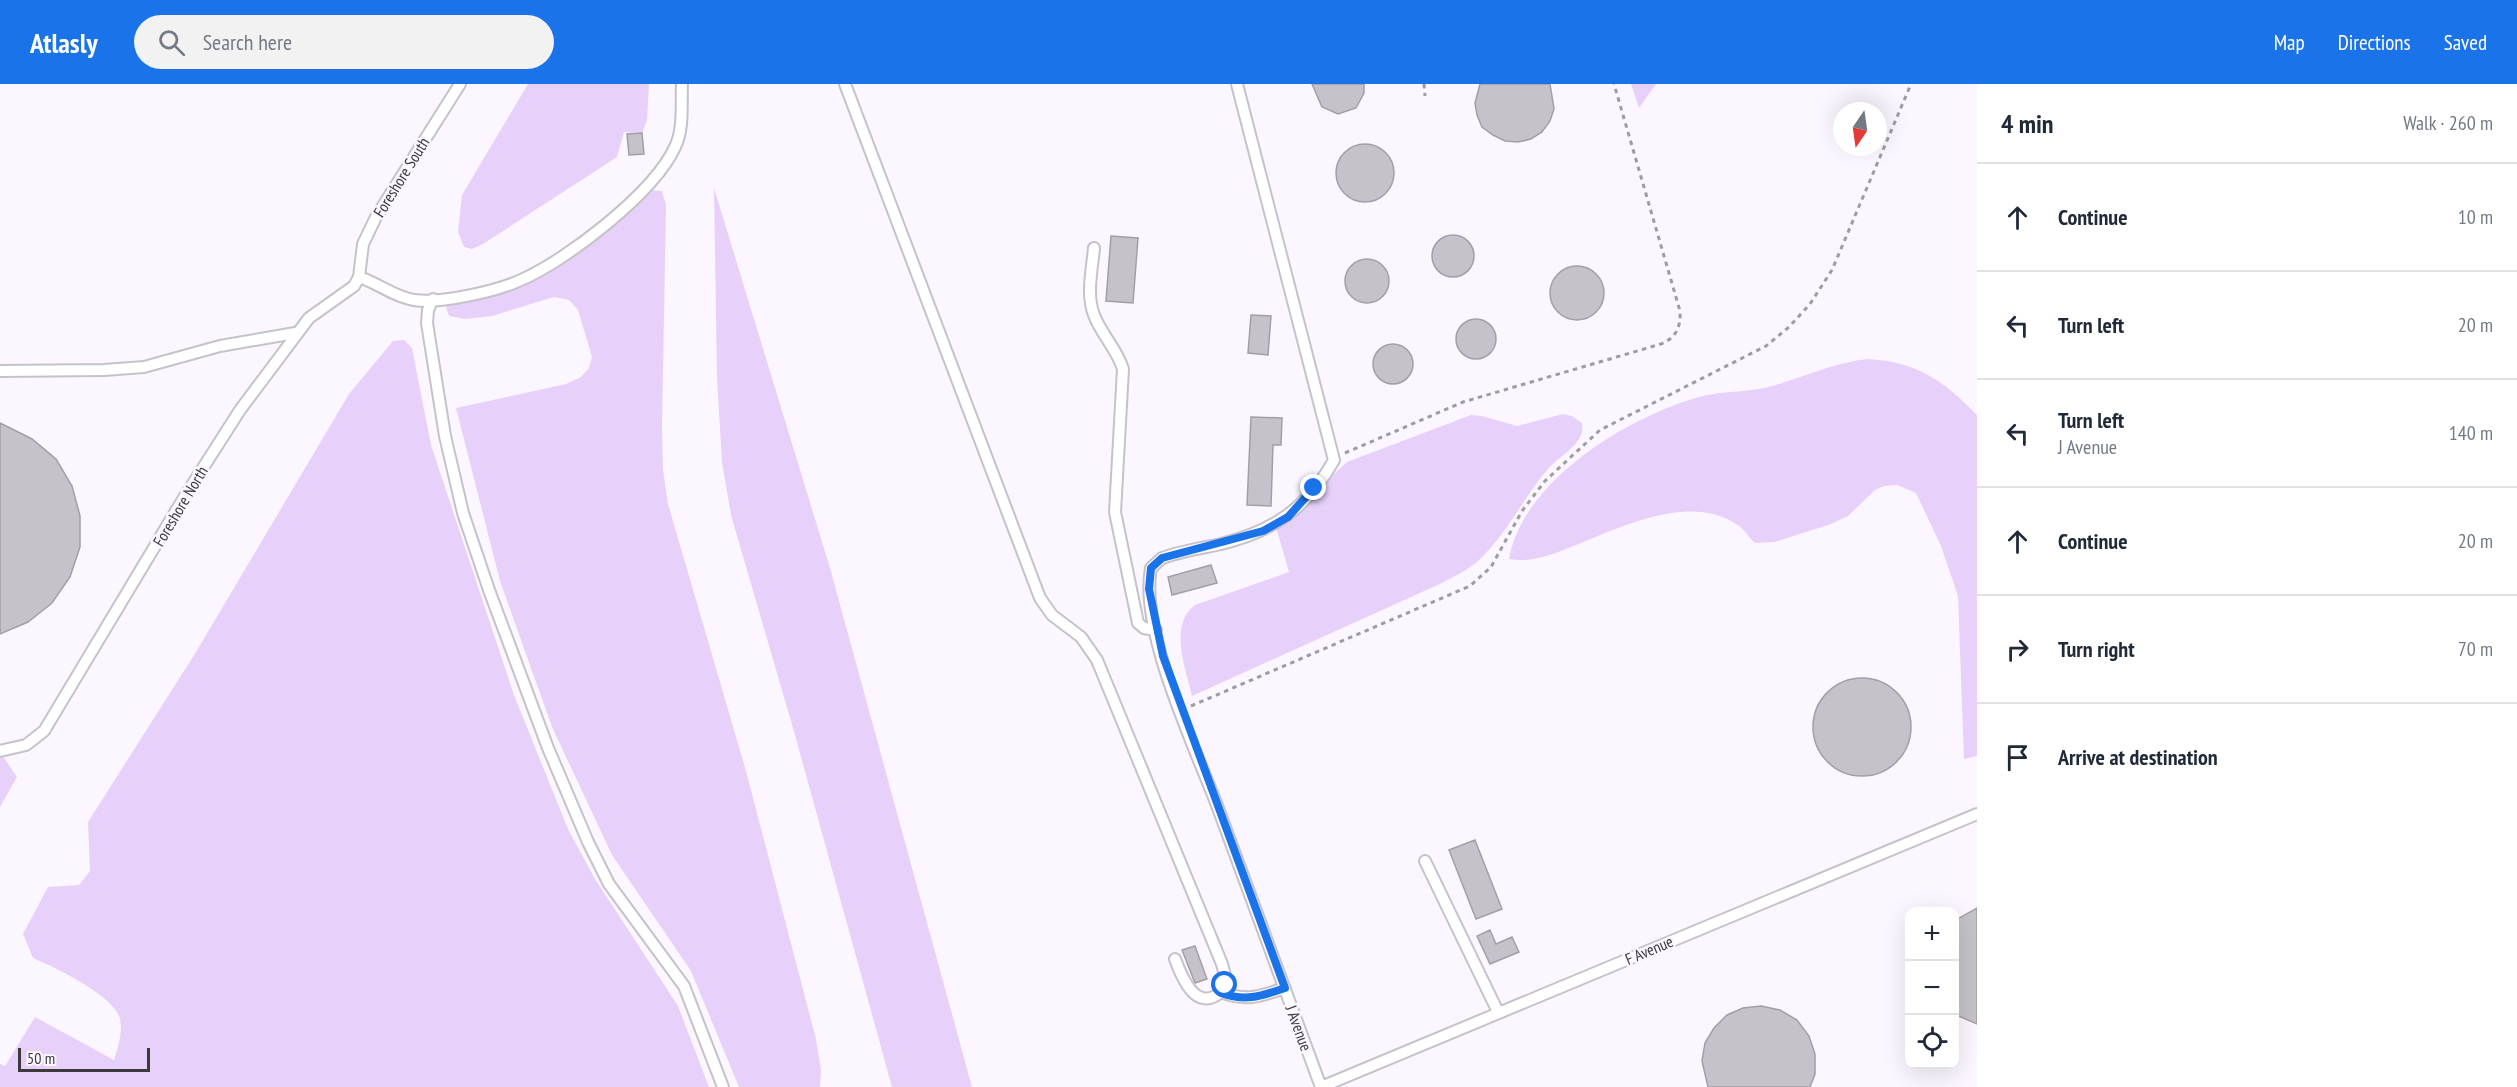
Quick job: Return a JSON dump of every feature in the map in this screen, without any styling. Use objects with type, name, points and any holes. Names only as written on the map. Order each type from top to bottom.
[{"type":"lane","name":"Foreshore South","points":[[359,277],[361,254],[372,224],[460,84]]},
{"type":"lane","points":[[359,277],[414,300],[477,293],[522,280],[565,254],[625,207],[654,178],[675,148],[679,137],[682,84]]},
{"type":"lane","points":[[844,84],[1040,598],[1052,615],[1081,637],[1097,660],[1222,964],[1226,979],[1221,993],[1212,998],[1197,996],[1186,985],[1175,959]]},
{"type":"lane","points":[[1237,84],[1334,460]]},
{"type":"lane","points":[[1094,248],[1090,303],[1094,317],[1120,358],[1123,369],[1115,512],[1138,623],[1144,628],[1156,630]]},
{"type":"lane","name":"Foreshore North","points":[[0,751],[26,745],[44,731],[184,496],[240,410],[295,333],[319,309],[354,286],[359,277]]},
{"type":"lane","points":[[433,299],[428,310],[427,323],[445,436],[464,513],[493,601],[548,748],[595,857],[632,917],[678,977],[723,1087]]},
{"type":"lane","points":[[0,371],[104,370],[144,366],[220,346],[295,333]]},
{"type":"lane","name":"J Avenue","points":[[1321,1087],[1181,710],[1156,630],[1149,589],[1151,568],[1155,562],[1173,554],[1251,536],[1276,524],[1299,507],[1334,460]]},
{"type":"lane","name":"F Avenue","points":[[1321,1087],[1977,814]]},
{"type":"lane","points":[[1425,861],[1498,1012]]},
{"type":"lane","points":[[1221,993],[1253,999],[1285,988]]},
{"type":"path","points":[[1424,84],[1425,96]]},
{"type":"path","points":[[1334,460],[1339,455],[1462,402],[1661,345],[1674,337],[1678,329],[1680,311],[1614,84]]},
{"type":"path","points":[[1181,710],[1470,586],[1491,567],[1522,511],[1545,481],[1600,430],[1747,356],[1776,338],[1810,304],[1833,270],[1911,84]]},
{"type":"shaded area","points":[[528,84],[649,84],[647,120],[642,133],[624,132],[617,157],[483,244],[472,249],[464,247],[458,232],[462,195]]},
{"type":"shaded area","points":[[1631,84],[1656,84],[1639,108]]},
{"type":"shaded area","points":[[714,188],[830,568],[972,1087],[892,1087],[795,735],[731,515],[722,462],[717,378]]},
{"type":"shaded area","points":[[651,190],[662,191],[666,205],[662,428],[663,470],[668,504],[746,771],[816,1039],[821,1070],[820,1087],[739,1087],[691,971],[612,855],[552,727],[500,581],[456,408],[566,384],[581,377],[589,368],[592,357],[578,310],[569,300],[554,297],[492,316],[465,319],[449,316],[446,307],[454,301],[525,283],[555,267]]},
{"type":"shaded area","points":[[404,340],[412,348],[431,445],[514,695],[568,829],[595,879],[678,1006],[709,1087],[0,1087],[0,1064],[5,1066],[35,1017],[114,1060],[121,1029],[120,1019],[115,1010],[107,1001],[82,983],[33,958],[23,934],[48,887],[79,885],[90,871],[88,822],[196,652],[349,394],[393,341]]},
{"type":"shaded area","points":[[1868,359],[1901,364],[1928,375],[1953,392],[1977,415],[1977,756],[1964,759],[1958,596],[1941,546],[1916,493],[1897,485],[1884,486],[1875,490],[1848,516],[1831,524],[1775,542],[1755,543],[1739,526],[1720,516],[1699,512],[1677,512],[1633,523],[1541,558],[1509,559],[1518,530],[1535,503],[1557,478],[1611,436],[1671,406],[1699,397],[1767,388],[1833,366]]},
{"type":"shaded area","points":[[1563,414],[1572,416],[1582,423],[1580,437],[1571,449],[1548,469],[1499,537],[1472,566],[1442,583],[1192,696],[1181,648],[1182,624],[1187,614],[1195,605],[1289,572],[1276,527],[1347,462],[1471,415],[1517,426]]},
{"type":"shaded area","points":[[0,752],[17,777],[0,807]]},
{"type":"building","points":[[1312,84],[1364,84],[1364,93],[1356,108],[1338,114],[1322,107]]},
{"type":"building","points":[[1480,84],[1550,84],[1554,109],[1550,121],[1542,132],[1531,139],[1518,142],[1505,141],[1493,135],[1482,127],[1477,115],[1475,103]]},
{"type":"building","points":[[642,133],[644,154],[629,155],[627,134]]},
{"type":"building","points":[[1365,144],[1381,149],[1389,157],[1394,173],[1389,189],[1381,197],[1365,202],[1349,197],[1341,189],[1336,173],[1341,157],[1349,149]]},
{"type":"building","points":[[1453,235],[1461,236],[1468,241],[1473,248],[1473,264],[1468,271],[1461,276],[1453,277],[1445,276],[1438,271],[1433,264],[1432,256],[1433,248],[1438,241],[1445,236]]},
{"type":"building","points":[[1111,236],[1138,238],[1133,303],[1106,301]]},
{"type":"building","points":[[1367,259],[1376,260],[1383,265],[1388,272],[1388,290],[1383,297],[1376,302],[1367,303],[1358,302],[1351,297],[1346,290],[1345,281],[1346,272],[1351,265],[1358,260]]},
{"type":"building","points":[[1572,266],[1582,266],[1592,270],[1600,278],[1604,293],[1600,308],[1592,316],[1582,320],[1572,320],[1562,316],[1554,308],[1550,298],[1550,288],[1554,278],[1562,270]]},
{"type":"building","points":[[1251,315],[1271,316],[1268,355],[1248,353]]},
{"type":"building","points":[[1476,319],[1490,325],[1496,339],[1490,353],[1476,359],[1462,353],[1456,339],[1462,325]]},
{"type":"building","points":[[1393,344],[1407,350],[1413,364],[1407,378],[1393,384],[1379,378],[1373,364],[1379,350]]},
{"type":"building","points":[[1251,417],[1282,418],[1281,445],[1273,445],[1271,506],[1247,505]]},
{"type":"building","points":[[0,423],[32,439],[56,459],[72,486],[80,516],[80,547],[70,577],[52,603],[28,622],[0,634]]},
{"type":"building","points":[[1211,565],[1217,583],[1172,595],[1168,577]]},
{"type":"building","points":[[1862,678],[1881,682],[1897,692],[1907,708],[1911,727],[1907,746],[1897,762],[1881,772],[1862,776],[1843,772],[1827,762],[1817,746],[1813,727],[1817,708],[1827,692],[1843,682]]},
{"type":"building","points":[[1475,840],[1502,909],[1476,919],[1449,850]]},
{"type":"building","points":[[1977,908],[1977,1024],[1959,1016],[1959,918]]},
{"type":"building","points":[[1490,930],[1496,944],[1512,937],[1519,952],[1490,964],[1477,936]]},
{"type":"building","points":[[1195,946],[1207,979],[1195,983],[1182,950]]},
{"type":"building","points":[[1761,1006],[1780,1010],[1797,1020],[1809,1036],[1815,1054],[1815,1074],[1810,1087],[1708,1087],[1702,1061],[1705,1043],[1714,1028],[1727,1015],[1743,1008]]},
{"type":"route","points":[[1225,985],[1221,993],[1244,999],[1253,999],[1285,988],[1170,678],[1156,630],[1149,576],[1155,562],[1162,558],[1263,531],[1288,517],[1314,488]]}]
